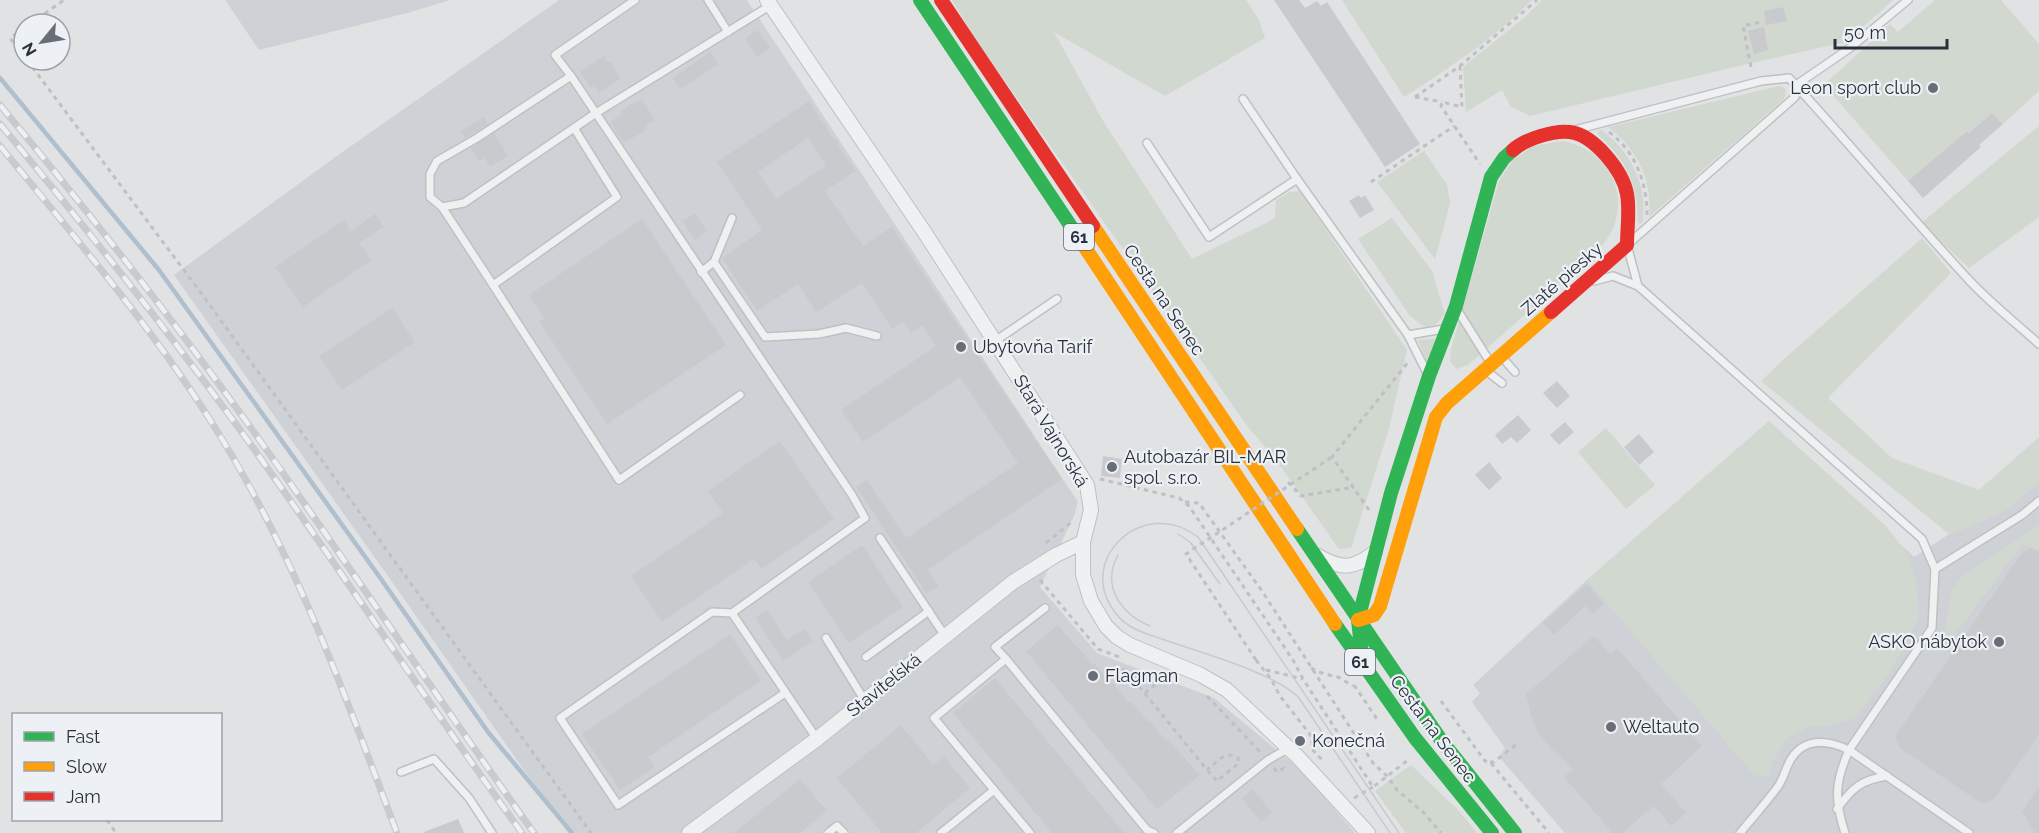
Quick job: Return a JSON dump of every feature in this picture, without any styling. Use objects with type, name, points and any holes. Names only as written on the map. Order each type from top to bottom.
[{"type":"main road","name":"Cesta na Senec","points":[[920,0],[1364,667],[1415,738],[1492,833]]},
{"type":"main road","name":"Cesta na Senec","points":[[941,0],[1311,552],[1442,740],[1515,833]]},
{"type":"main road","points":[[1364,667],[1358,620],[1375,552],[1391,493],[1429,376],[1456,306],[1491,177],[1504,158],[1520,144],[1544,135],[1570,132]]},
{"type":"main road","name":"Zlaté piesky","points":[[1358,620],[1374,615],[1380,606],[1436,417],[1447,403],[1627,245],[1627,194],[1619,173],[1589,140],[1570,132]]},
{"type":"street","name":"Stará Vajnorská","points":[[769,3],[918,223],[1087,485],[1091,510],[1083,542],[1083,575],[1087,591],[1098,615],[1111,632],[1130,645],[1201,675],[1227,690],[1289,748],[1368,833]]},
{"type":"street","name":"Staviteľská","points":[[689,833],[817,739],[1013,582],[1083,542]]},
{"type":"street","points":[[1311,552],[1332,564],[1346,566],[1361,563],[1375,552]]},
{"type":"street","name":"Cesta na Senec","points":[[1308,584],[1343,612],[1358,620]]},
{"type":"lane","points":[[635,0],[555,55],[852,495],[864,518],[732,613],[712,612],[560,718],[618,805],[785,693]]},
{"type":"lane","points":[[708,0],[728,32]]},
{"type":"lane","points":[[1796,85],[1850,48],[1908,0]]},
{"type":"lane","points":[[442,207],[464,203],[573,128],[728,32],[769,3]]},
{"type":"lane","points":[[571,76],[477,138],[437,161],[430,174],[430,196],[442,207],[619,480],[740,395]]},
{"type":"lane","points":[[1570,132],[1761,81],[1790,78],[1969,281],[2039,344]]},
{"type":"lane","points":[[1638,286],[1627,245],[1795,96],[1796,85]]},
{"type":"lane","points":[[1243,99],[1408,335],[1429,376]]},
{"type":"lane","points":[[492,285],[617,197],[573,128]]},
{"type":"lane","points":[[1147,143],[1209,237],[1297,179]]},
{"type":"lane","points":[[701,272],[714,262],[732,218]]},
{"type":"lane","points":[[714,262],[765,337],[819,334],[846,328],[877,336]]},
{"type":"lane","points":[[1583,284],[1613,276],[1638,286],[1922,539],[1935,569],[1932,628],[1849,750],[1841,768],[1837,786],[1837,809],[1845,833]]},
{"type":"lane","points":[[995,341],[1058,299]]},
{"type":"lane","points":[[1456,306],[1493,363],[1502,383]]},
{"type":"lane","points":[[1408,335],[1446,329]]},
{"type":"lane","points":[[1493,363],[1515,372]]},
{"type":"lane","points":[[1418,410],[1436,417]]},
{"type":"lane","points":[[1935,569],[2022,515],[2039,501]]},
{"type":"lane","points":[[880,538],[945,636]]},
{"type":"lane","points":[[1045,608],[995,647],[1148,832]]},
{"type":"lane","points":[[866,657],[929,612]]},
{"type":"lane","points":[[732,613],[817,739]]},
{"type":"lane","points":[[825,638],[865,701]]},
{"type":"lane","points":[[1006,659],[934,718],[1030,833]]},
{"type":"lane","points":[[1740,833],[1779,784],[1790,760],[1801,747],[1816,742],[1836,744],[1849,750],[1969,833]]},
{"type":"lane","points":[[1177,833],[1268,760],[1289,748]]},
{"type":"lane","points":[[401,772],[434,759],[469,798],[492,833]]},
{"type":"lane","points":[[1837,809],[1851,791],[1869,778],[1887,776]]},
{"type":"lane","points":[[942,833],[994,790]]},
{"type":"lane","points":[[828,833],[837,826],[844,833]]},
{"type":"path","points":[[47,12],[64,0]]},
{"type":"path","points":[[1460,66],[1462,107],[1415,97],[1460,66],[1537,0]]},
{"type":"path","points":[[1751,67],[1743,26],[1761,22]]},
{"type":"path","points":[[35,72],[204,297],[591,833]]},
{"type":"path","points":[[1442,102],[1441,106],[1454,126],[1491,177]]},
{"type":"path","points":[[1371,182],[1454,126]]},
{"type":"path","points":[[1328,766],[1312,749],[1312,737],[1280,696],[1265,670],[1256,660],[1186,554],[1332,457],[1409,361]]},
{"type":"path","points":[[1332,457],[1370,512]]},
{"type":"path","points":[[1077,468],[1103,480],[1179,498],[1190,506],[1293,660],[1373,787]]},
{"type":"path","points":[[1301,496],[1354,487]]},
{"type":"path","points":[[1183,501],[1200,503],[1262,591],[1373,763],[1441,833]]},
{"type":"path","points":[[1043,546],[1078,517]]},
{"type":"path","points":[[1032,570],[1098,649],[1130,660]]},
{"type":"path","points":[[1311,668],[1338,677],[1354,687]]},
{"type":"path","points":[[1114,677],[1125,669],[1217,781],[1239,764],[1238,758],[1231,754],[1226,755],[1208,770]]},
{"type":"path","points":[[1265,670],[1303,679]]},
{"type":"path","points":[[1349,677],[1382,725]]},
{"type":"path","points":[[1145,693],[1162,680]]},
{"type":"path","points":[[1206,695],[1277,772],[1284,768],[1293,770]]},
{"type":"path","points":[[1441,701],[1485,761],[1494,762],[1518,743]]},
{"type":"path","points":[[1354,798],[1373,787],[1408,760],[1402,751]]},
{"type":"path","points":[[1490,762],[1549,833]]},
{"type":"shaded area","points":[[225,0],[450,0],[259,50]]},
{"type":"shaded area","points":[[559,0],[747,0],[1078,502],[1074,516],[1040,587],[1097,653],[1214,698],[1301,770],[1355,833],[568,833],[174,275],[334,158]]},
{"type":"shaded area","points":[[952,0],[1246,0],[1259,20],[1265,38],[1165,96],[1054,32],[1102,119],[1192,259],[1268,222],[1275,217],[1276,200],[1290,192],[1300,191],[1407,350],[1388,432],[1351,548],[1339,549],[1276,460],[1248,427],[976,40]]},
{"type":"shaded area","points":[[1342,0],[1532,0],[1487,40],[1404,97]]},
{"type":"shaded area","points":[[1542,0],[1893,0],[1846,42],[1530,116],[1511,107],[1502,90],[1466,112],[1463,67],[1525,17]]},
{"type":"shaded area","name":"Leon sport club","points":[[1935,0],[2001,0],[2039,44],[2039,91],[2003,124],[1992,113],[1908,181],[1824,85],[1890,24],[1898,32]]},
{"type":"shaded area","points":[[1779,86],[1786,90],[1784,99],[1649,217],[1648,190],[1641,166],[1627,145],[1608,127]]},
{"type":"shaded area","points":[[2039,126],[2039,217],[1969,268],[1921,223]]},
{"type":"shaded area","points":[[1602,130],[1621,149],[1635,170],[1644,207],[1643,221],[1640,224],[1636,196],[1629,174],[1616,154],[1599,136],[1598,131]]},
{"type":"shaded area","points":[[1562,141],[1580,147],[1595,156],[1607,169],[1615,183],[1618,200],[1617,217],[1610,233],[1599,249],[1468,365],[1457,369],[1450,362],[1451,349],[1499,181],[1513,160],[1533,146]]},
{"type":"shaded area","points":[[1424,151],[1447,185],[1450,203],[1435,259],[1377,182]]},
{"type":"shaded area","points":[[1392,218],[1432,271],[1445,314],[1435,325],[1425,327],[1410,316],[1358,239]]},
{"type":"shaded area","points":[[1922,238],[1951,273],[1828,398],[1892,458],[1979,490],[2039,437],[2039,482],[2007,510],[1950,535],[1761,381]]},
{"type":"shaded area","points":[[1436,339],[1427,362],[1418,340]]},
{"type":"shaded area","points":[[1769,421],[1914,557],[2039,476],[2039,833],[1565,833],[1499,757],[1505,748],[1472,702],[1480,693],[1473,685],[1587,580]]},
{"type":"shaded area","points":[[1769,421],[1886,526],[1908,554],[1916,580],[1919,617],[1889,674],[1854,719],[1827,726],[1811,726],[1788,737],[1773,761],[1769,776],[1754,775],[1587,580]]},
{"type":"shaded area","points":[[1606,428],[1655,485],[1626,509],[1578,452]]},
{"type":"shaded area","points":[[2039,525],[2039,551],[2023,543],[1950,641],[1944,638],[1952,590],[1962,576]]},
{"type":"shaded area","points":[[1411,765],[1458,810],[1477,833],[1406,833],[1375,791]]},
{"type":"building","points":[[1274,0],[1299,0],[1305,8],[1317,1],[1321,6],[1327,2],[1420,144],[1385,167]]},
{"type":"building","points":[[1783,7],[1787,21],[1766,25],[1764,11]]},
{"type":"building","points":[[1764,27],[1768,50],[1754,54],[1748,31]]},
{"type":"building","points":[[758,30],[770,48],[757,57],[745,38]]},
{"type":"building","points":[[710,52],[718,64],[681,89],[673,78]]},
{"type":"building","points":[[604,56],[608,63],[611,61],[620,79],[599,93],[594,86],[591,88],[580,72]]},
{"type":"building","points":[[642,100],[655,120],[646,126],[647,129],[624,143],[610,122],[631,104]]},
{"type":"building","points":[[809,101],[856,171],[825,191],[863,246],[892,227],[1062,479],[928,570],[939,586],[927,594],[856,487],[867,480],[906,538],[1018,463],[960,377],[863,442],[841,410],[936,346],[922,325],[911,333],[903,321],[892,329],[862,283],[816,312],[798,284],[757,311],[722,258],[762,230],[717,162]],"holes":[[[808,138],[826,166],[776,199],[758,172]]]},
{"type":"building","points":[[1992,113],[2003,124],[1979,145],[1981,147],[1923,198],[1908,181]]},
{"type":"building","points":[[484,117],[488,124],[465,138],[461,131]]},
{"type":"building","points":[[494,133],[508,156],[490,167],[485,158],[479,161],[471,148]]},
{"type":"building","points":[[1359,195],[1361,198],[1365,195],[1374,210],[1360,218],[1349,201]]},
{"type":"building","points":[[695,213],[707,231],[695,240],[682,221]]},
{"type":"building","points":[[375,214],[384,227],[359,243],[371,260],[303,307],[275,267],[344,220],[351,231]]},
{"type":"building","points":[[642,219],[726,345],[607,424],[539,321],[544,318],[529,295]]},
{"type":"building","points":[[392,308],[415,342],[342,390],[319,356]]},
{"type":"building","points":[[1557,381],[1570,396],[1557,408],[1543,393]]},
{"type":"building","points":[[1518,415],[1531,430],[1517,443],[1511,437],[1502,444],[1495,435]]},
{"type":"building","points":[[1565,422],[1574,432],[1559,445],[1550,435]]},
{"type":"building","points":[[1639,434],[1654,452],[1639,465],[1624,447]]},
{"type":"building","points":[[780,441],[834,519],[762,569],[754,559],[662,622],[631,576],[723,513],[708,491]]},
{"type":"building","name":"Autobazár BIL-MAR spol. s.r.o.","points":[[1103,456],[1122,459],[1120,478],[1101,476]]},
{"type":"building","points":[[1489,462],[1502,478],[1489,490],[1475,475]]},
{"type":"building","points":[[862,545],[903,607],[849,643],[808,582]]},
{"type":"building","name":"ASKO nábytok","points":[[2030,548],[2039,551],[2039,734],[1995,798],[1981,803],[1901,749],[1896,735],[2021,554]]},
{"type":"building","points":[[1587,584],[1604,604],[1593,614],[1585,606],[1554,635],[1543,623]]},
{"type":"building","points":[[767,610],[787,640],[805,629],[813,641],[783,661],[755,618]]},
{"type":"building","points":[[1058,625],[1075,646],[1093,665],[1094,663],[1111,684],[1113,683],[1129,703],[1131,701],[1148,722],[1150,721],[1166,741],[1168,740],[1200,775],[1157,809],[1026,651]]},
{"type":"building","points":[[730,634],[761,681],[648,757],[655,767],[620,790],[582,734]]},
{"type":"building","name":"Weltauto","points":[[1594,636],[1610,654],[1617,648],[1702,746],[1661,784],[1686,813],[1671,826],[1654,806],[1622,833],[1613,833],[1564,777],[1573,769],[1540,736],[1532,718],[1526,694]]},
{"type":"building","points":[[995,678],[1124,833],[1052,833],[953,713]]},
{"type":"building","points":[[901,725],[933,765],[944,756],[970,788],[916,833],[882,833],[837,778]]},
{"type":"building","points":[[800,779],[827,811],[800,833],[734,833]]},
{"type":"building","points":[[2039,787],[2039,833],[2035,833],[2022,811]]},
{"type":"building","points":[[1253,789],[1272,813],[1261,822],[1242,798]]},
{"type":"building","points":[[458,819],[464,833],[424,833],[424,832]]},
{"type":"waterway","points":[[0,78],[159,270],[488,732],[572,833]]},
{"type":"tram line","points":[[1390,833],[1299,698],[1288,689],[1236,664],[1139,631],[1117,615],[1105,595],[1103,574],[1108,556],[1120,540],[1136,529],[1156,524],[1177,526],[1198,537],[1399,833]]},
{"type":"tram line","points":[[1178,534],[1190,542],[1220,584]]},
{"type":"tram line","points":[[1118,555],[1113,566],[1112,577],[1117,598],[1130,614],[1150,626]]},
{"type":"railway","points":[[0,105],[128,264],[221,387],[534,833]]},
{"type":"railway","points":[[0,124],[123,276],[241,431],[522,833]]},
{"type":"railway","points":[[0,146],[144,325],[222,439],[274,534],[319,632],[397,833]]},
{"type":"traffic: fast","points":[[920,0],[1082,243]]},
{"type":"traffic: fast","points":[[1363,665],[1358,620],[1391,493],[1429,376],[1456,306],[1491,177],[1504,158],[1513,150]]},
{"type":"traffic: fast","points":[[1297,529],[1441,740],[1515,833]]},
{"type":"traffic: fast","points":[[1335,624],[1415,738],[1492,833]]},
{"type":"traffic: slow","points":[[1093,226],[1297,529]]},
{"type":"traffic: slow","points":[[1082,243],[1335,624]]},
{"type":"traffic: slow","points":[[1358,620],[1374,615],[1380,606],[1436,417],[1447,403],[1551,312]]},
{"type":"traffic: jam","points":[[941,0],[1093,226]]},
{"type":"traffic: jam","points":[[1513,150],[1525,142],[1548,134],[1570,132],[1579,135],[1598,147],[1614,165],[1627,194],[1627,245],[1551,312]]},
{"type":"place","name":"Leon sport club","points":[[1933,88]]},
{"type":"place","name":"Ubytovňa Tarif","points":[[961,347]]},
{"type":"place","name":"Autobazár BIL-MAR spol. s.r.o.","points":[[1112,467]]},
{"type":"place","name":"ASKO nábytok","points":[[1999,642]]},
{"type":"place","name":"Flagman","points":[[1093,676]]},
{"type":"place","name":"Weltauto","points":[[1611,727]]},
{"type":"place","name":"Konečná","points":[[1300,741]]}]
